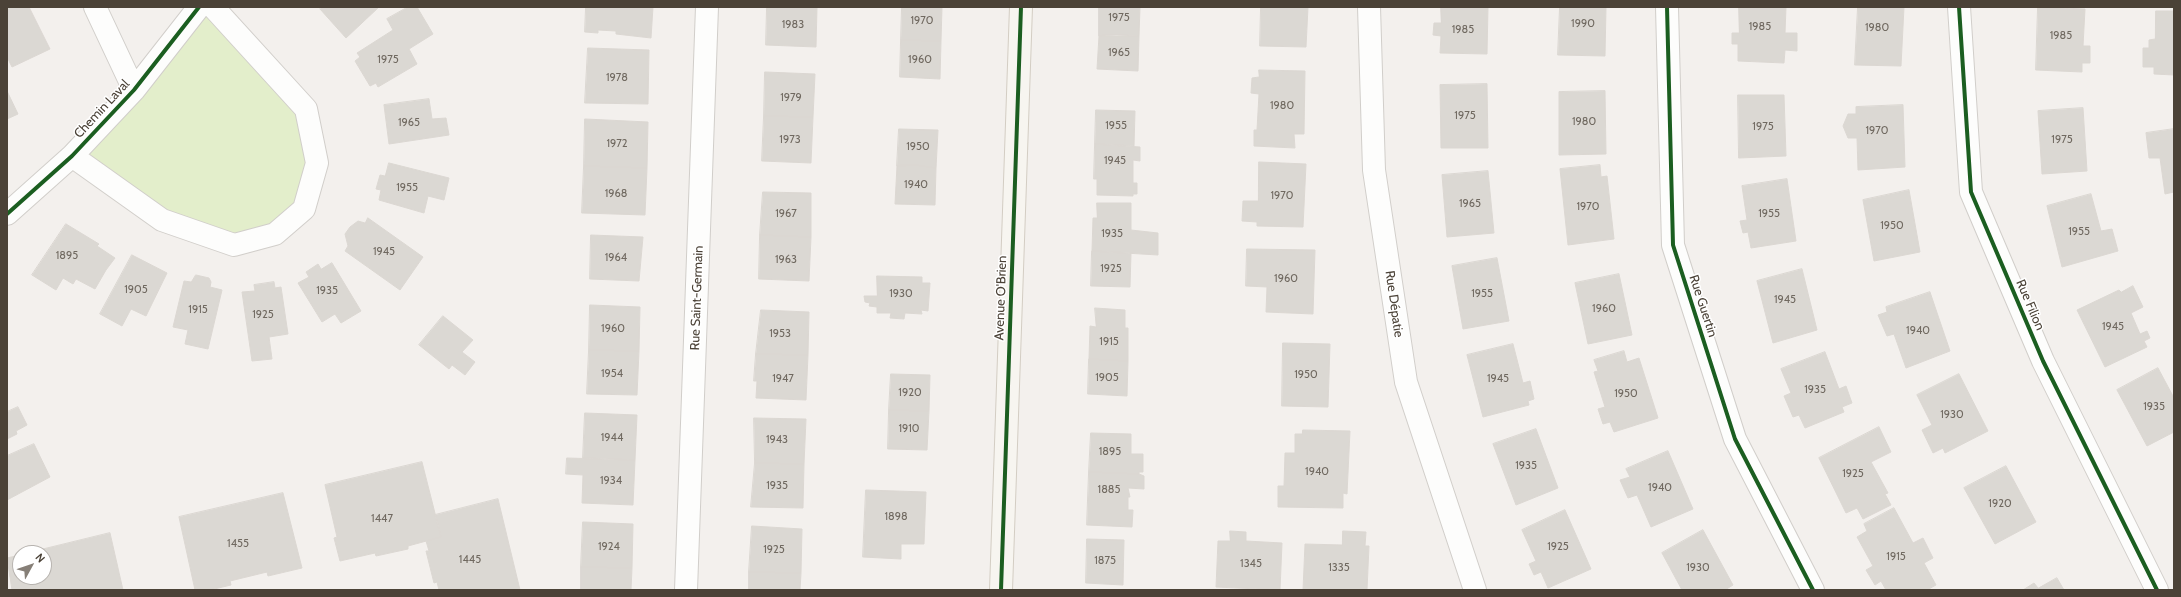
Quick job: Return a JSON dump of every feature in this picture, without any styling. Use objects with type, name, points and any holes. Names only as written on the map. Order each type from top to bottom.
[{"type":"street","points":[[95,7],[134,90]]},
{"type":"street","name":"Chemin Laval","points":[[7,214],[72,156],[134,90],[199,7]]},
{"type":"street","name":"Chemin Laval","points":[[72,156],[162,220],[234,246],[275,234],[304,209],[317,163],[306,109],[214,7]]},
{"type":"street","name":"Rue Saint-Germain","points":[[686,590],[707,7]]},
{"type":"street","name":"Avenue O'Brien","points":[[1001,590],[1021,7]]},
{"type":"street","name":"Rue Dépatie","points":[[1369,7],[1374,170],[1406,382],[1475,590]]},
{"type":"street","name":"Rue Guertin","points":[[1667,7],[1673,245],[1735,439],[1813,590]]},
{"type":"street","name":"Rue Filion","points":[[1959,7],[1971,192],[2043,361],[2157,590]]},
{"type":"green space","points":[[199,7],[306,109],[317,163],[304,209],[234,245],[162,220],[72,156]]},
{"type":"building","points":[[7,7],[29,7],[50,49],[12,67],[7,57]]},
{"type":"building","points":[[322,7],[379,7],[346,38],[320,9]]},
{"type":"building","points":[[408,7],[417,7],[433,34],[409,49],[417,64],[378,87],[376,83],[370,86],[355,61],[360,57],[357,53],[393,30],[387,19]]},
{"type":"building","points":[[586,7],[653,7],[651,38],[616,34],[616,31],[598,30],[598,33],[585,32]]},
{"type":"building","points":[[767,7],[817,7],[816,47],[766,45]]},
{"type":"building","points":[[902,7],[942,7],[941,41],[901,40]]},
{"type":"building","points":[[1099,7],[1140,7],[1139,36],[1099,36]]},
{"type":"building","points":[[1261,7],[1308,7],[1306,47],[1260,46]]},
{"type":"building","points":[[1441,7],[1488,7],[1487,54],[1440,53],[1441,36],[1433,35],[1434,23],[1441,23]]},
{"type":"building","points":[[1560,7],[1606,7],[1605,56],[1558,55]]},
{"type":"building","points":[[1739,7],[1786,7],[1785,33],[1797,33],[1797,51],[1785,50],[1784,63],[1738,61],[1738,44],[1732,44],[1732,33],[1739,33]]},
{"type":"building","points":[[1858,7],[1904,7],[1901,66],[1855,65]]},
{"type":"building","points":[[2038,7],[2085,9],[2083,46],[2090,46],[2090,63],[2082,63],[2082,72],[2036,70]]},
{"type":"building","points":[[2156,11],[2174,11],[2174,75],[2154,74],[2154,67],[2143,67],[2143,48],[2149,48],[2149,40],[2155,39]]},
{"type":"building","points":[[1099,36],[1139,36],[1138,71],[1097,69]]},
{"type":"building","points":[[901,40],[941,41],[940,79],[900,77]]},
{"type":"building","points":[[588,48],[649,50],[648,104],[585,103]]},
{"type":"building","points":[[1259,70],[1305,71],[1304,134],[1294,134],[1295,148],[1254,146],[1254,130],[1257,130],[1259,94],[1251,93],[1252,78],[1259,77]]},
{"type":"building","points":[[765,72],[815,74],[813,117],[764,116]]},
{"type":"building","points":[[1487,84],[1488,148],[1441,148],[1440,85]]},
{"type":"building","points":[[7,91],[18,114],[7,119]]},
{"type":"building","points":[[1605,91],[1606,154],[1559,155],[1559,92]]},
{"type":"building","points":[[1738,95],[1784,95],[1786,156],[1739,158]]},
{"type":"building","points":[[429,99],[432,119],[446,118],[449,135],[389,144],[384,105]]},
{"type":"building","points":[[1903,105],[1905,167],[1858,170],[1857,138],[1848,138],[1843,126],[1848,114],[1856,114],[1856,107]]},
{"type":"building","points":[[2083,108],[2087,171],[2042,174],[2038,111]]},
{"type":"building","points":[[1096,110],[1135,111],[1134,146],[1095,144]]},
{"type":"building","points":[[764,116],[813,117],[811,163],[762,161]]},
{"type":"building","points":[[585,119],[648,122],[647,168],[584,166]]},
{"type":"building","points":[[899,129],[938,130],[936,168],[915,165],[897,166]]},
{"type":"building","points":[[2174,129],[2174,192],[2165,194],[2160,158],[2149,158],[2146,133]]},
{"type":"building","points":[[1095,144],[1140,147],[1140,161],[1133,160],[1133,183],[1137,183],[1137,194],[1133,194],[1133,196],[1097,195],[1097,179],[1094,179]]},
{"type":"building","points":[[1259,162],[1306,164],[1303,227],[1257,226],[1257,222],[1242,221],[1243,201],[1258,201]]},
{"type":"building","points":[[389,163],[449,178],[444,200],[428,196],[424,213],[379,200],[381,190],[376,189],[380,175],[385,176]]},
{"type":"building","points":[[915,165],[936,168],[935,205],[895,204],[897,166]]},
{"type":"building","points":[[1600,165],[1601,177],[1607,176],[1614,239],[1568,245],[1560,169]]},
{"type":"building","points":[[584,166],[647,168],[645,215],[582,213]]},
{"type":"building","points":[[1488,171],[1494,233],[1447,237],[1442,175]]},
{"type":"building","points":[[1787,179],[1796,241],[1751,248],[1748,232],[1743,233],[1740,221],[1747,220],[1742,186]]},
{"type":"building","points":[[1909,190],[1920,252],[1874,261],[1863,200]]},
{"type":"building","points":[[763,192],[811,193],[811,237],[760,235]]},
{"type":"building","points":[[2091,194],[2101,231],[2112,229],[2118,251],[2062,267],[2047,206]]},
{"type":"building","points":[[1097,203],[1131,203],[1131,230],[1158,233],[1158,255],[1092,251],[1093,218],[1097,218]]},
{"type":"building","points":[[368,218],[423,257],[400,290],[345,251],[348,246],[345,234],[350,227],[358,221],[365,223]]},
{"type":"building","points":[[66,224],[99,244],[97,246],[115,258],[95,289],[76,279],[73,284],[63,278],[56,290],[32,275]]},
{"type":"building","points":[[591,235],[643,237],[639,281],[590,279]]},
{"type":"building","points":[[760,235],[811,237],[809,281],[759,279]]},
{"type":"building","points":[[1247,249],[1315,250],[1313,314],[1266,312],[1267,287],[1246,286]]},
{"type":"building","points":[[1092,251],[1131,253],[1130,287],[1091,286]]},
{"type":"building","points":[[132,255],[167,273],[146,316],[131,309],[122,326],[100,314]]},
{"type":"building","points":[[1497,258],[1509,321],[1463,329],[1452,266]]},
{"type":"building","points":[[332,263],[361,311],[341,323],[335,314],[322,322],[298,283],[309,277],[306,272],[318,264],[321,269]]},
{"type":"building","points":[[1802,269],[1817,330],[1773,343],[1757,281]]},
{"type":"building","points":[[1619,274],[1632,335],[1588,344],[1575,283]]},
{"type":"building","points":[[196,275],[209,278],[211,282],[210,287],[222,290],[208,349],[185,344],[188,330],[173,327],[184,281],[191,282]]},
{"type":"building","points":[[877,276],[922,277],[922,283],[930,283],[928,311],[921,310],[922,314],[905,313],[904,319],[890,318],[891,313],[877,313],[877,307],[869,306],[870,303],[865,302],[864,296],[877,296]]},
{"type":"building","points":[[274,282],[275,288],[281,287],[288,334],[269,337],[272,359],[252,361],[242,292],[255,291],[254,285]]},
{"type":"building","points":[[2133,286],[2143,307],[2131,313],[2140,334],[2147,331],[2150,338],[2144,341],[2147,347],[2105,367],[2077,310],[2119,290],[2121,292]]},
{"type":"building","points":[[1930,292],[1950,351],[1906,368],[1894,334],[1887,336],[1878,315],[1887,312],[1886,307]]},
{"type":"building","points":[[590,305],[640,307],[639,351],[589,350]]},
{"type":"building","points":[[1095,308],[1125,310],[1125,328],[1128,328],[1128,361],[1089,359],[1090,326],[1096,327]]},
{"type":"building","points":[[761,310],[809,312],[808,355],[756,354]]},
{"type":"building","points":[[443,316],[473,340],[462,352],[475,362],[465,375],[452,365],[449,369],[419,345]]},
{"type":"building","points":[[1283,343],[1330,344],[1328,407],[1282,406]]},
{"type":"building","points":[[1513,344],[1523,383],[1530,381],[1534,399],[1528,401],[1529,405],[1483,417],[1467,355]]},
{"type":"building","points":[[589,350],[639,351],[637,395],[587,394]]},
{"type":"building","points":[[1624,351],[1627,362],[1639,358],[1658,418],[1614,432],[1610,422],[1603,424],[1598,409],[1605,407],[1594,372],[1598,371],[1594,360]]},
{"type":"building","points":[[1825,352],[1839,389],[1846,386],[1852,403],[1842,407],[1844,412],[1805,428],[1799,415],[1793,417],[1784,396],[1791,393],[1781,369]]},
{"type":"building","points":[[756,354],[808,355],[806,400],[756,398],[757,381],[754,381]]},
{"type":"building","points":[[1089,359],[1128,361],[1127,396],[1088,394]]},
{"type":"building","points":[[2158,368],[2174,398],[2174,432],[2147,446],[2117,390]]},
{"type":"building","points":[[891,374],[930,375],[929,411],[889,410]]},
{"type":"building","points":[[1959,374],[1988,431],[1945,453],[1943,448],[1933,453],[1922,430],[1932,425],[1917,395]]},
{"type":"building","points":[[18,407],[27,425],[16,431],[17,434],[7,439],[7,412]]},
{"type":"building","points":[[889,410],[929,411],[927,450],[888,449]]},
{"type":"building","points":[[585,413],[637,415],[635,460],[583,458]]},
{"type":"building","points":[[754,418],[806,419],[804,464],[755,463]]},
{"type":"building","points":[[1879,427],[1891,452],[1871,462],[1888,493],[1885,494],[1891,505],[1863,519],[1857,508],[1846,513],[1819,458]]},
{"type":"building","points":[[1536,429],[1558,488],[1516,505],[1493,444]]},
{"type":"building","points":[[1303,430],[1350,431],[1347,494],[1343,493],[1343,508],[1278,507],[1278,486],[1284,486],[1285,453],[1295,453],[1295,434],[1302,434]]},
{"type":"building","points":[[1091,433],[1131,434],[1131,454],[1143,454],[1143,472],[1139,472],[1139,474],[1089,472]]},
{"type":"building","points":[[34,444],[50,477],[7,500],[7,456]]},
{"type":"building","points":[[1668,451],[1693,509],[1651,527],[1637,495],[1628,498],[1620,480],[1630,477],[1626,469]]},
{"type":"building","points":[[567,458],[635,460],[633,505],[582,503],[583,475],[566,474]]},
{"type":"building","points":[[422,462],[441,537],[408,546],[408,549],[376,556],[375,553],[340,561],[334,538],[337,537],[325,485]]},
{"type":"building","points":[[755,463],[804,464],[803,508],[751,507]]},
{"type":"building","points":[[2006,466],[2036,522],[1995,544],[1964,488]]},
{"type":"building","points":[[1089,472],[1139,474],[1144,476],[1144,489],[1128,488],[1130,497],[1128,497],[1128,510],[1133,510],[1132,527],[1087,525]]},
{"type":"building","points":[[866,490],[926,492],[924,544],[901,544],[901,559],[863,557]]},
{"type":"building","points":[[283,493],[302,568],[268,576],[267,572],[230,581],[231,585],[210,590],[195,590],[179,517]]},
{"type":"building","points":[[498,499],[520,590],[439,590],[437,582],[434,583],[426,551],[429,551],[426,541],[441,537],[435,515]]},
{"type":"building","points":[[1894,508],[1913,543],[1923,538],[1933,558],[1924,563],[1936,585],[1927,590],[1886,590],[1881,581],[1875,585],[1866,570],[1873,566],[1857,537],[1867,531],[1864,524]]},
{"type":"building","points":[[1565,510],[1591,569],[1548,588],[1541,572],[1534,575],[1529,564],[1536,561],[1522,530]]},
{"type":"building","points":[[583,522],[633,524],[632,568],[581,567]]},
{"type":"building","points":[[752,526],[802,529],[801,573],[749,572]]},
{"type":"building","points":[[1703,530],[1733,585],[1725,590],[1682,590],[1662,553]]},
{"type":"building","points":[[1230,531],[1246,532],[1246,541],[1282,543],[1280,590],[1216,587],[1218,541],[1230,541]]},
{"type":"building","points":[[1343,531],[1366,532],[1365,546],[1369,546],[1367,590],[1303,590],[1305,544],[1342,545]]},
{"type":"building","points":[[110,533],[123,590],[12,590],[7,558],[12,557],[12,585],[52,585],[52,547]]},
{"type":"building","points":[[1087,539],[1124,540],[1123,585],[1086,583]]},
{"type":"building","points":[[581,567],[632,568],[631,590],[581,590]]},
{"type":"building","points":[[749,572],[801,573],[800,590],[749,590]]},
{"type":"building","points":[[2057,578],[2064,590],[2023,590],[2034,583],[2038,588]]},
{"type":"cycle path","points":[[7,214],[72,156],[134,90],[199,7]]},
{"type":"cycle path","points":[[1001,590],[1021,7]]},
{"type":"cycle path","points":[[1667,7],[1673,245],[1735,439],[1813,590]]},
{"type":"cycle path","points":[[1959,7],[1971,192],[2043,361],[2157,590]]}]
